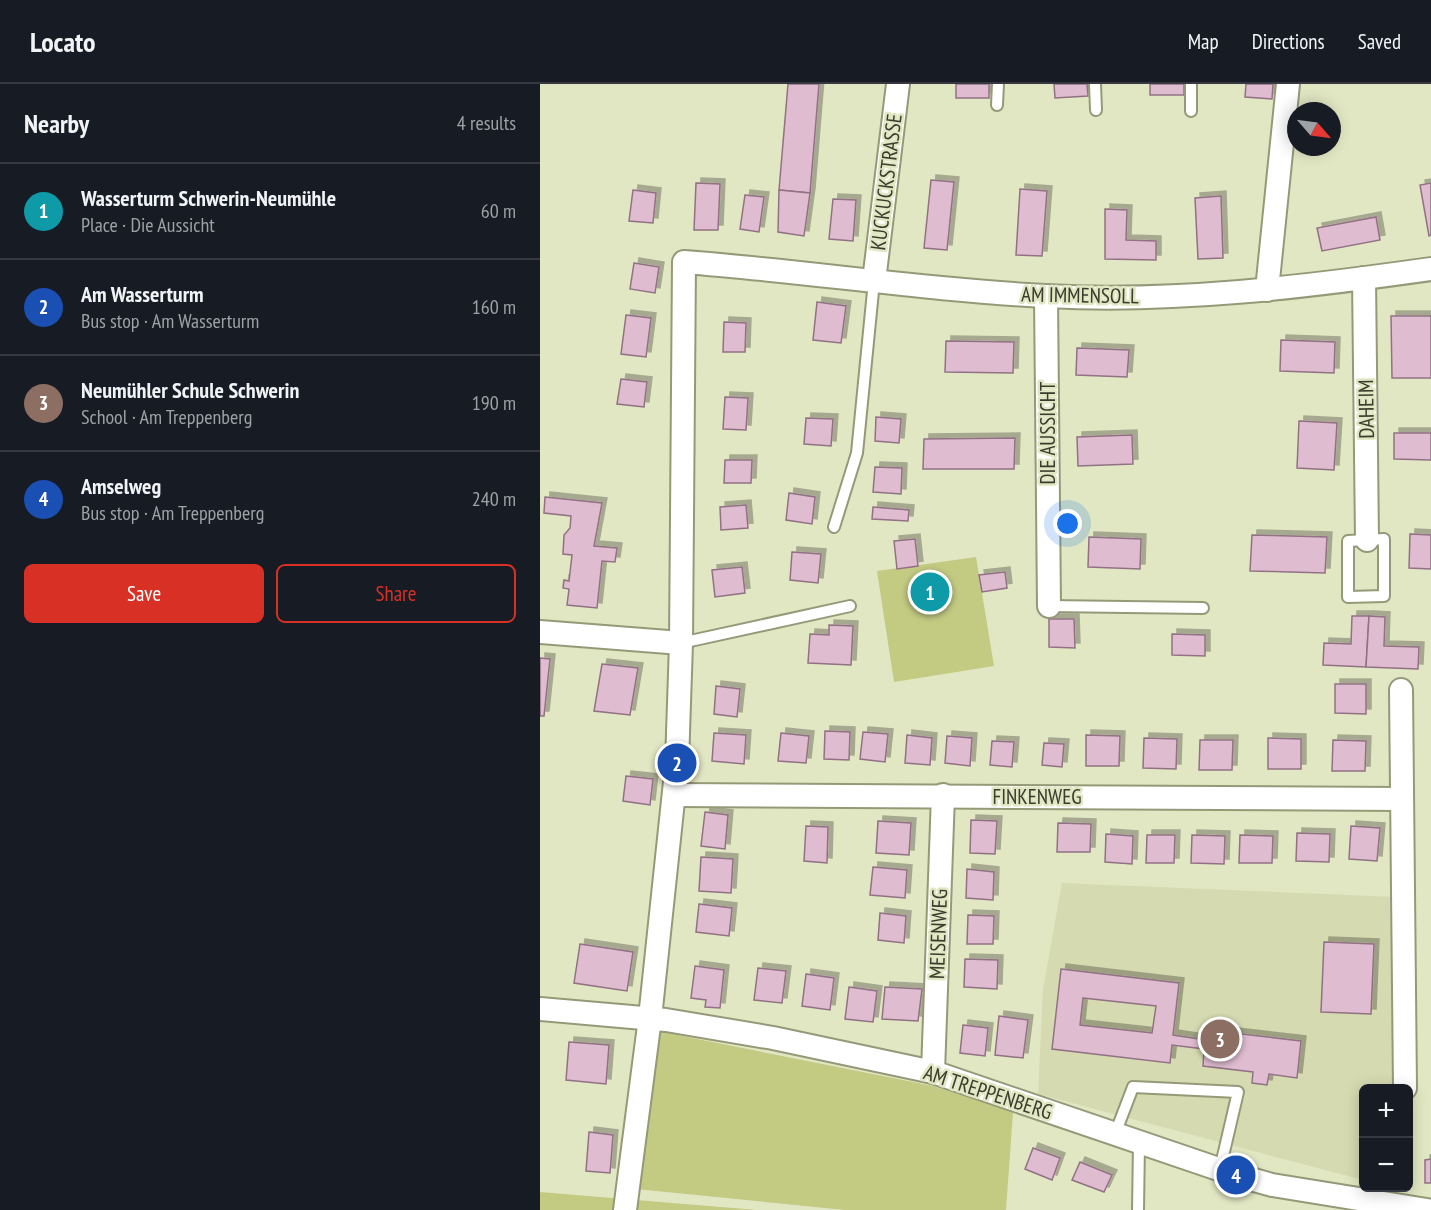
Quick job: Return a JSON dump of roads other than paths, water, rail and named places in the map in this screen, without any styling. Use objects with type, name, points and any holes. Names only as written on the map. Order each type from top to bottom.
[{"type":"street","name":"KUCKUCKSTRASSE","points":[[874,280],[897,84]]},
{"type":"street","points":[[1267,290],[1288,84]]},
{"type":"street","name":"AM IMMENSOLL","points":[[681,644],[684,262],[1046,296],[1173,296],[1267,290],[1431,269]]},
{"type":"street","name":"DAHEIM","points":[[1364,278],[1367,540]]},
{"type":"street","name":"DIE AUSSICHT","points":[[1046,296],[1048,606]]},
{"type":"street","points":[[540,632],[681,644],[674,795],[626,1210]]},
{"type":"street","points":[[1401,690],[1405,1084]]},
{"type":"street","name":"FINKENWEG","points":[[674,795],[1401,799]]},
{"type":"street","name":"MEISENWEG","points":[[933,1072],[943,795]]},
{"type":"street","name":"AM TREPPENBERG","points":[[540,1009],[650,1018],[773,1038],[933,1072],[1139,1143],[1272,1185],[1414,1201]]},
{"type":"lane","points":[[997,105],[998,84]]},
{"type":"lane","points":[[1095,84],[1096,110]]},
{"type":"lane","points":[[1191,84],[1191,111]]},
{"type":"lane","points":[[834,527],[857,453],[874,280]]},
{"type":"lane","points":[[1384,539],[1384,596],[1348,597],[1348,541],[1367,540],[1384,539]]},
{"type":"lane","points":[[681,644],[850,606]]},
{"type":"lane","points":[[1048,606],[1203,608]]},
{"type":"lane","points":[[1115,1134],[1132,1087],[1238,1092],[1220,1169]]},
{"type":"lane","points":[[1138,1210],[1139,1143]]},
{"type":"place","name":"Wasserturm Schwerin-Neumühle","points":[[930,592]]},
{"type":"place","name":"Am Wasserturm","points":[[677,763]]},
{"type":"place","name":"Neumühler Schule Schwerin","points":[[1220,1039]]},
{"type":"place","name":"Amselweg","points":[[1236,1175]]}]
